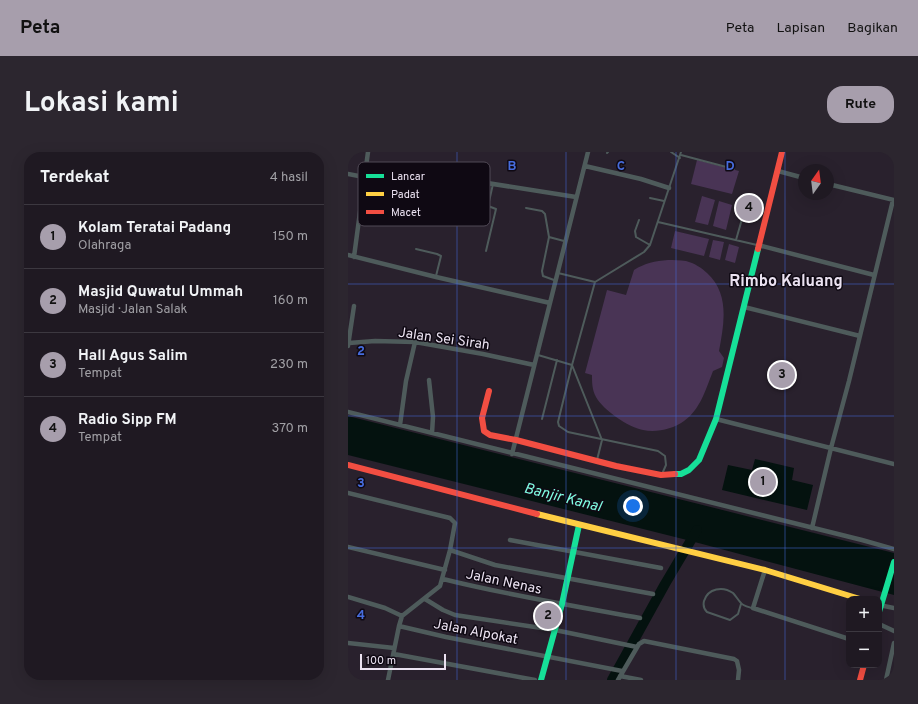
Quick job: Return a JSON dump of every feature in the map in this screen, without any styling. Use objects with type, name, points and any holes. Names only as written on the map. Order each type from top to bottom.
[{"type":"street","points":[[368,152],[369,162]]},
{"type":"street","points":[[512,454],[588,152]]},
{"type":"street","points":[[489,391],[480,418],[486,433],[497,437],[516,440],[661,476],[681,474],[689,470],[699,460],[716,419],[782,152]]},
{"type":"street","points":[[585,166],[641,179],[669,188]]},
{"type":"street","points":[[778,171],[798,176]]},
{"type":"street","points":[[348,174],[358,176]]},
{"type":"street","points":[[490,183],[576,197]]},
{"type":"street","points":[[812,528],[893,200],[834,185]]},
{"type":"street","points":[[354,257],[358,225]]},
{"type":"street","points":[[758,245],[874,275]]},
{"type":"street","points":[[348,255],[550,303]]},
{"type":"street","points":[[349,344],[354,306]]},
{"type":"street","points":[[744,307],[860,336]]},
{"type":"street","name":"Jalan Sei Sirah","points":[[349,344],[387,341],[415,342],[534,365]]},
{"type":"street","points":[[400,426],[406,380],[415,342]]},
{"type":"street","points":[[429,380],[433,417],[432,433]]},
{"type":"street","points":[[348,412],[894,549]]},
{"type":"street","points":[[716,419],[894,464]]},
{"type":"street","points":[[348,465],[579,525],[764,570],[850,596]]},
{"type":"street","points":[[348,493],[452,519],[455,525],[443,579],[439,588],[402,616],[394,648],[389,680]]},
{"type":"street","points":[[541,680],[562,604],[579,525]]},
{"type":"street","points":[[510,540],[661,568]]},
{"type":"street","points":[[348,547],[445,570]]},
{"type":"street","points":[[450,550],[491,565],[653,594]]},
{"type":"street","points":[[882,600],[894,562]]},
{"type":"street","points":[[764,570],[753,608],[846,638]]},
{"type":"street","name":"Jalan Nenas","points":[[443,579],[466,585],[640,618]]},
{"type":"street","points":[[348,597],[384,608],[402,616]]},
{"type":"street","points":[[425,599],[443,610],[455,615],[555,630],[629,645],[637,645],[644,641],[734,659],[737,661],[738,680]]},
{"type":"street","points":[[882,606],[894,608]]},
{"type":"street","points":[[882,625],[894,631]]},
{"type":"street","name":"Jalan Alpokat","points":[[399,626],[446,637],[614,669],[620,675],[641,680]]},
{"type":"street","points":[[348,643],[394,648]]},
{"type":"street","points":[[886,680],[894,643]]},
{"type":"street","points":[[620,675],[637,645]]},
{"type":"street","points":[[394,654],[535,680]]},
{"type":"street","points":[[860,680],[863,668]]},
{"type":"lane","points":[[671,152],[680,158]]},
{"type":"lane","points":[[661,476],[666,465],[665,456],[658,451],[568,432],[559,426],[558,422],[562,404],[595,282],[644,252],[650,245],[681,153],[734,169]]},
{"type":"lane","points":[[490,199],[494,184]]},
{"type":"lane","points":[[650,198],[664,201]]},
{"type":"lane","points":[[486,251],[496,209],[490,207]]},
{"type":"lane","points":[[526,208],[542,211],[545,214],[549,237],[542,270],[543,276],[555,281]]},
{"type":"lane","points":[[736,240],[742,219]]},
{"type":"lane","points":[[639,220],[635,231],[636,237],[650,245]]},
{"type":"lane","points":[[658,222],[758,245]]},
{"type":"lane","points":[[549,237],[565,242]]},
{"type":"lane","points":[[416,249],[441,256],[436,277]]},
{"type":"lane","points":[[557,272],[595,282]]},
{"type":"lane","points":[[537,355],[572,364]]},
{"type":"lane","points":[[542,420],[557,360]]},
{"type":"lane","points":[[572,364],[602,440],[597,461]]},
{"type":"lane","points":[[741,604],[738,614],[730,620],[707,612],[704,605],[709,592],[718,589],[732,593],[741,604],[753,608]]},
{"type":"shaded area","points":[[697,160],[739,171],[732,194],[691,184]]},
{"type":"shaded area","points":[[702,196],[715,200],[708,225],[695,222]]},
{"type":"shaded area","points":[[719,201],[732,205],[726,230],[713,226]]},
{"type":"shaded area","points":[[675,231],[709,239],[704,256],[671,248]]},
{"type":"shaded area","points":[[713,240],[724,242],[720,260],[709,257]]},
{"type":"shaded area","points":[[729,244],[739,247],[735,263],[725,260]]},
{"type":"shaded area","points":[[668,260],[686,261],[692,263],[705,271],[714,281],[719,290],[724,310],[719,351],[724,358],[722,367],[713,371],[702,399],[690,416],[680,424],[670,428],[659,431],[648,431],[623,422],[604,407],[599,402],[592,386],[592,375],[585,373],[607,290],[626,295],[634,270],[650,263]]},
{"type":"water","name":"Banjir Kanal","points":[[348,416],[894,553],[894,595],[691,541],[348,455]]},
{"type":"water","points":[[755,459],[794,468],[792,480],[813,485],[807,510],[722,490],[728,465],[752,470]]},
{"type":"waterway","points":[[612,680],[665,584],[697,530]]},
{"type":"traffic: fast","points":[[675,474],[681,474],[689,470],[699,460],[716,419],[758,249]]},
{"type":"traffic: fast","points":[[541,680],[562,604],[579,525]]},
{"type":"traffic: fast","points":[[882,602],[894,562]]},
{"type":"traffic: slow","points":[[537,514],[765,570],[850,596]]},
{"type":"traffic: jam","points":[[758,249],[782,152]]},
{"type":"traffic: jam","points":[[489,391],[482,418],[484,431],[490,435],[516,440],[616,466],[661,475],[675,474]]},
{"type":"traffic: jam","points":[[348,465],[537,514]]},
{"type":"traffic: jam","points":[[860,680],[863,668]]},
{"type":"place","name":"Radio Sipp FM","points":[[749,208]]},
{"type":"place","name":"Hall Agus Salim","points":[[782,375]]},
{"type":"place","name":"Kolam Teratai Padang","points":[[763,482]]},
{"type":"place","name":"Masjid Quwatul Ummah","points":[[548,616]]},
{"type":"district","name":"Rimbo Kaluang","points":[[786,280]]}]
